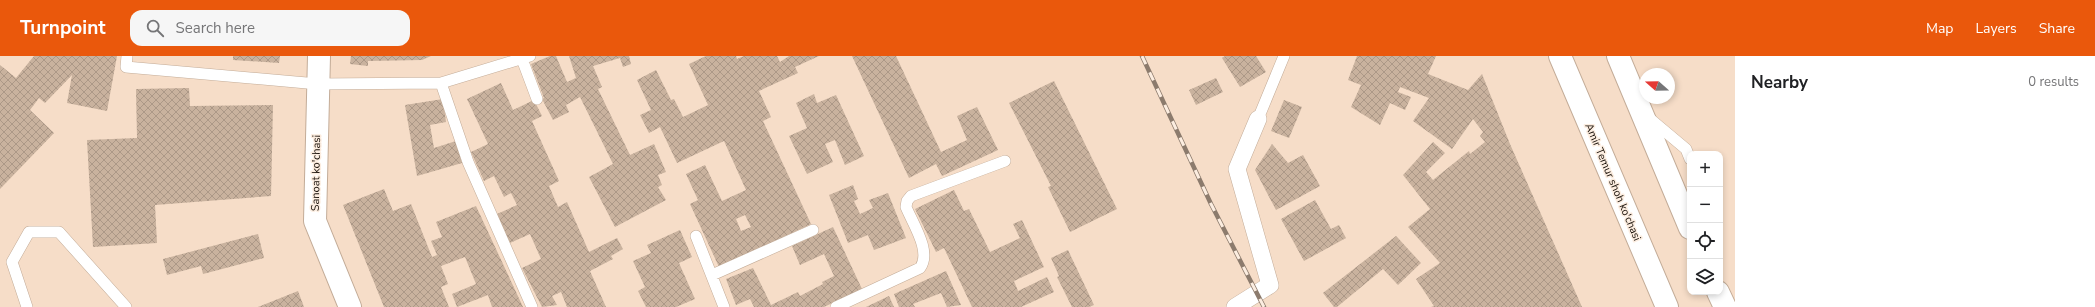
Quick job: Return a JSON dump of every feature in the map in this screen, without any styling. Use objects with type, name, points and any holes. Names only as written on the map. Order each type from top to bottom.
[{"type":"main road","name":"Sanoat ko'chasi","points":[[319,56],[315,221],[350,307]]},
{"type":"main road","name":"Amir Temur shoh ko'chasi","points":[[1560,56],[1667,307]]},
{"type":"main road","points":[[1618,56],[1688,223]]},
{"type":"main road","points":[[1719,295],[1725,307]]},
{"type":"street","points":[[1235,307],[1270,285],[1237,170],[1258,119]]},
{"type":"lane","points":[[127,56],[126,67],[318,84],[442,83],[526,57],[537,99]]},
{"type":"lane","points":[[1258,119],[1284,56]]},
{"type":"lane","points":[[442,83],[468,162],[532,307]]},
{"type":"lane","points":[[1641,112],[1686,149],[1687,152]]},
{"type":"lane","points":[[836,307],[920,268],[924,263],[924,251],[906,207],[907,201],[911,196],[1005,160]]},
{"type":"lane","points":[[712,275],[814,230]]},
{"type":"lane","points":[[27,307],[12,262],[29,232],[60,232],[126,307]]},
{"type":"lane","points":[[696,236],[724,307]]},
{"type":"building","points":[[34,56],[117,56],[107,111],[67,103],[72,75],[45,103],[39,98],[30,110],[54,133],[0,189],[0,65],[16,78]]},
{"type":"building","points":[[233,56],[280,56],[279,63],[233,60]]},
{"type":"building","points":[[351,56],[431,56],[422,60],[368,61],[368,66],[350,64]]},
{"type":"building","points":[[550,56],[556,56],[567,82],[576,78],[569,56],[629,56],[631,64],[623,67],[620,58],[593,66],[602,87],[598,89],[630,155],[654,144],[666,172],[658,175],[662,185],[658,187],[666,200],[615,227],[589,177],[613,164],[580,97],[566,105],[569,112],[553,120],[542,99],[544,98],[531,64]]},
{"type":"building","points":[[706,56],[736,56],[737,59],[744,56],[777,56],[780,62],[789,56],[819,56],[795,67],[798,73],[759,91],[771,117],[763,121],[811,224],[719,267],[690,204],[698,200],[686,174],[705,165],[722,201],[746,190],[724,141],[677,163],[660,127],[649,133],[640,115],[651,110],[637,80],[656,70],[671,100],[674,99],[683,117],[708,105],[689,64]],"holes":[[[745,215],[751,227],[741,231],[736,219]]]},
{"type":"building","points":[[852,56],[896,56],[941,152],[967,140],[957,116],[977,107],[998,150],[942,176],[936,164],[909,178]]},
{"type":"building","points":[[1225,56],[1256,56],[1266,72],[1240,87],[1222,58]]},
{"type":"building","points":[[1357,56],[1436,56],[1428,74],[1468,90],[1482,74],[1510,144],[1582,307],[1431,307],[1434,306],[1416,279],[1440,263],[1408,227],[1430,209],[1403,175],[1433,142],[1445,153],[1426,172],[1433,180],[1469,151],[1470,154],[1485,142],[1480,136],[1483,132],[1473,119],[1452,149],[1413,121],[1429,98],[1400,87],[1398,92],[1411,97],[1405,110],[1390,103],[1380,125],[1351,107],[1361,85],[1348,80]]},
{"type":"building","points":[[1216,78],[1223,92],[1196,105],[1189,90]]},
{"type":"building","points":[[1054,81],[1117,209],[1070,232],[1048,187],[1051,186],[1009,103]]},
{"type":"building","points":[[501,83],[513,110],[534,100],[542,116],[532,121],[559,181],[549,186],[558,207],[567,202],[589,252],[617,238],[623,249],[611,256],[613,259],[590,271],[606,307],[567,307],[561,292],[552,296],[557,305],[542,307],[522,268],[541,259],[530,234],[510,243],[497,214],[517,205],[511,193],[504,197],[494,176],[484,181],[471,152],[488,144],[467,99]]},
{"type":"building","points":[[189,88],[190,106],[273,105],[271,196],[155,205],[157,243],[93,247],[87,140],[137,138],[136,89]]},
{"type":"building","points":[[814,94],[817,103],[836,95],[864,156],[845,165],[835,140],[825,144],[833,162],[807,174],[789,136],[807,128],[796,103]]},
{"type":"building","points":[[443,99],[446,122],[430,125],[434,148],[456,141],[462,163],[417,176],[405,105]]},
{"type":"building","points":[[1284,100],[1302,107],[1289,138],[1271,131]]},
{"type":"building","points":[[1272,144],[1288,163],[1303,155],[1320,186],[1276,210],[1255,170]]},
{"type":"building","points":[[853,185],[858,199],[854,201],[860,214],[873,208],[869,200],[888,193],[906,238],[874,250],[868,235],[848,243],[829,195]]},
{"type":"building","points":[[384,189],[393,211],[411,204],[432,257],[437,255],[431,241],[442,237],[436,222],[476,206],[523,307],[492,307],[488,295],[457,307],[452,294],[476,284],[465,257],[441,266],[448,284],[441,287],[449,307],[384,307],[343,205]]},
{"type":"building","points":[[954,190],[964,211],[969,209],[990,252],[1020,238],[1013,224],[1022,220],[1044,267],[1014,281],[1018,291],[1047,277],[1054,292],[1021,307],[972,307],[944,248],[936,252],[915,209]]},
{"type":"building","points":[[1315,200],[1331,229],[1339,225],[1346,238],[1304,261],[1281,219]]},
{"type":"building","points":[[833,227],[862,289],[824,307],[754,307],[750,299],[736,305],[726,279],[753,268],[771,305],[798,292],[800,296],[823,284],[822,282],[834,276],[824,254],[800,265],[792,246]]},
{"type":"building","points":[[680,230],[692,257],[679,263],[695,299],[676,307],[646,307],[638,291],[645,287],[633,261],[651,253],[647,245]]},
{"type":"building","points":[[258,234],[264,258],[203,274],[201,266],[167,275],[163,259]]},
{"type":"building","points":[[1396,236],[1421,263],[1398,285],[1383,269],[1337,307],[1334,307],[1323,293]]},
{"type":"building","points":[[1068,250],[1094,305],[1089,307],[1072,307],[1057,277],[1059,276],[1051,258]]},
{"type":"building","points":[[946,271],[961,305],[947,307],[941,293],[913,304],[915,307],[899,307],[894,294]]},
{"type":"building","points":[[298,291],[304,307],[258,307]]},
{"type":"building","points":[[889,296],[894,307],[866,307]]},
{"type":"railway","points":[[1142,56],[1211,204],[1264,307]]}]
